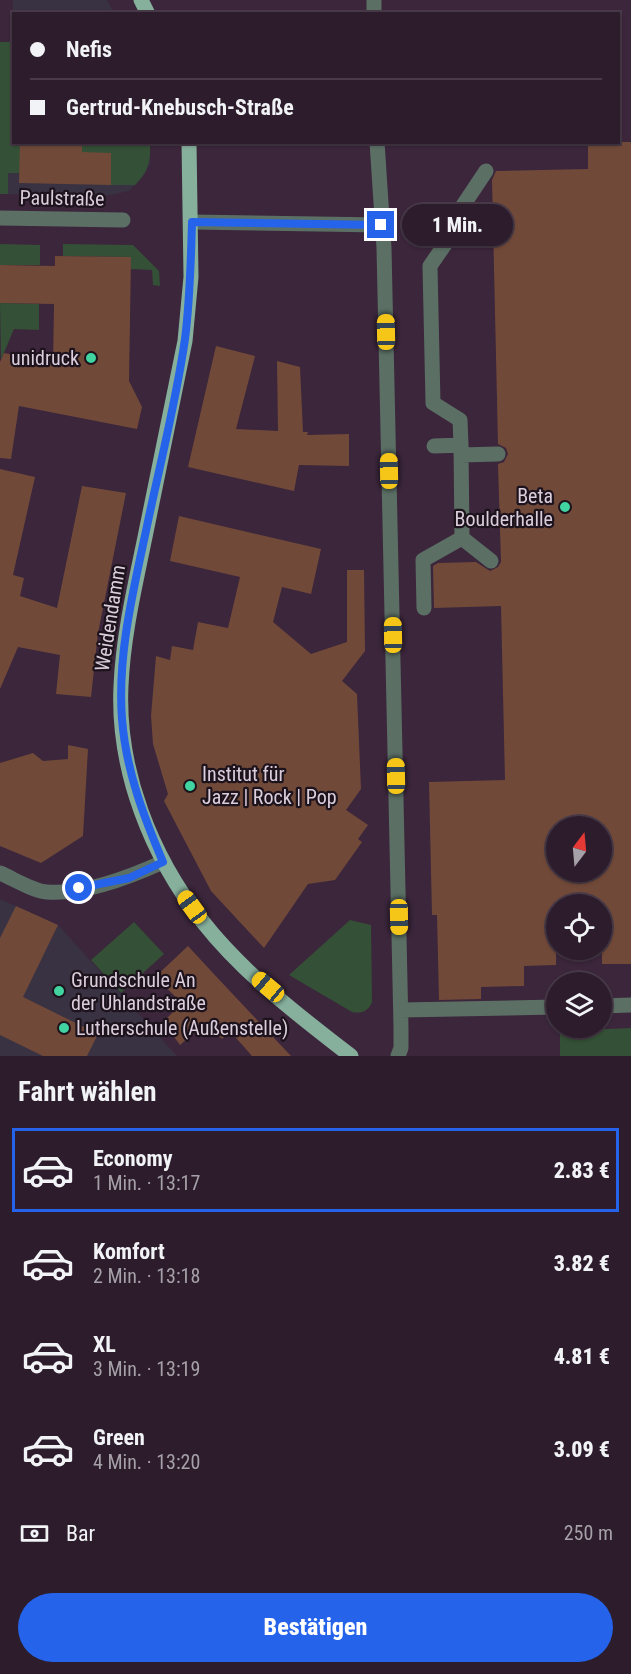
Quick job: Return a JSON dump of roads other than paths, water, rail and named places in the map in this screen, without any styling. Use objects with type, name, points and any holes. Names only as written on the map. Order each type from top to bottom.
[{"type":"main road","name":"Weidendamm","points":[[189,144],[192,222],[190,291],[184,341],[130,611],[121,687],[122,719],[133,783],[144,819],[163,862],[204,923],[252,974],[351,1056]]},
{"type":"street","points":[[377,144],[385,260],[401,1010],[401,1048],[398,1056]]},
{"type":"street","points":[[462,538],[460,420],[433,403],[430,266],[450,237],[450,225],[486,171]]},
{"type":"street","name":"Paulstraße","points":[[0,218],[123,220]]},
{"type":"street","points":[[192,222],[381,225]]},
{"type":"street","points":[[421,225],[450,225]]},
{"type":"street","points":[[425,446],[498,454]]},
{"type":"street","points":[[462,538],[491,561]]},
{"type":"street","points":[[424,608],[423,560],[462,538]]},
{"type":"street","points":[[0,873],[46,892],[96,886],[129,878],[163,862]]},
{"type":"street","points":[[612,1006],[631,1005]]},
{"type":"street","points":[[401,1010],[546,1007]]},
{"type":"place","name":"unidruck","points":[[91,358]]},
{"type":"place","name":"Beta Boulderhalle","points":[[565,507]]},
{"type":"place","name":"Institut für Jazz | Rock | Pop","points":[[190,786]]},
{"type":"place","name":"Grundschule An der Uhlandstraße","points":[[59,991]]},
{"type":"place","name":"Lutherschule (Außenstelle)","points":[[64,1028]]}]
